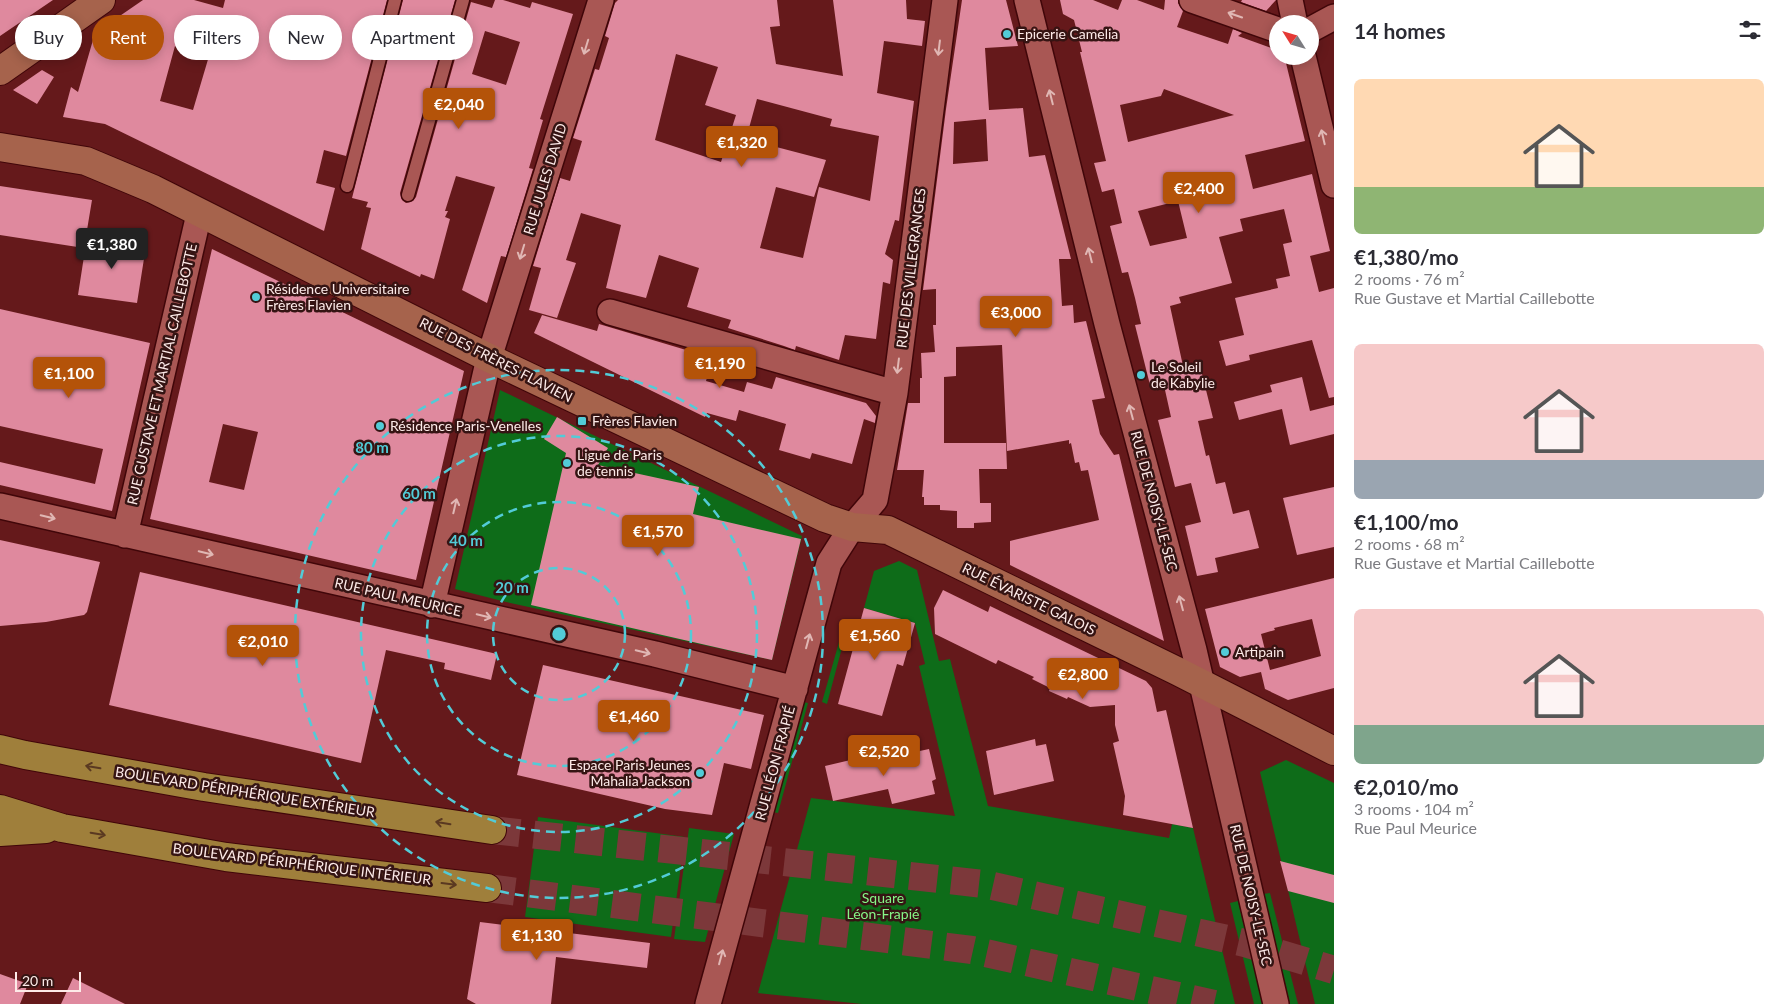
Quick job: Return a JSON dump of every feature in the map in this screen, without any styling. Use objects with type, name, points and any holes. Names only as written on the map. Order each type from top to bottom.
[{"type":"highway","points":[[0,738],[12,752]]},
{"type":"highway","name":"BOULEVARD PÉRIPHÉRIQUE EXTÉRIEUR","points":[[12,752],[204,787],[492,830]]},
{"type":"highway","name":"BOULEVARD PÉRIPHÉRIQUE INTÉRIEUR","points":[[0,809],[62,828],[226,857],[487,888]]},
{"type":"highway","points":[[0,832],[62,828]]},
{"type":"street","points":[[0,71],[101,0]]},
{"type":"street","name":"RUE JULES DAVID","points":[[432,605],[489,358],[601,0]]},
{"type":"street","name":"RUE DES VILLEGRANGES","points":[[852,527],[875,500],[895,393],[945,0]]},
{"type":"street","name":"RUE DE NOISY-LE-SEC","points":[[1027,0],[1107,324],[1189,631],[1276,1004]]},
{"type":"street","points":[[1192,0],[1269,27]]},
{"type":"street","points":[[1290,0],[1293,15]]},
{"type":"street","points":[[1319,25],[1334,17]]},
{"type":"street","points":[[1305,65],[1334,185]]},
{"type":"street","name":"RUE DES FRÈRES FLAVIEN","points":[[0,147],[86,161],[153,189],[199,214],[414,319],[489,358],[825,518],[852,527]]},
{"type":"street","name":"RUE GUSTAVE ET MARTIAL CAILLEBOTTE","points":[[125,535],[199,214]]},
{"type":"street","points":[[610,312],[895,393]]},
{"type":"street","name":"RUE PAUL MEURICE","points":[[0,506],[655,654],[795,688]]},
{"type":"street","name":"RUE ÉVARISTE GALOIS","points":[[852,527],[888,530],[1334,751]]},
{"type":"street","name":"RUE LÉON FRAPIÉ","points":[[708,1004],[829,563],[852,527]]},
{"type":"lane","points":[[347,186],[395,0]]},
{"type":"lane","points":[[408,195],[462,0]]},
{"type":"green space","name":"Ligue de Paris de tennis","points":[[500,390],[802,536],[772,660],[506,602],[455,589]]},
{"type":"green space","name":"Square Léon-Frapié","points":[[899,561],[917,570],[939,661],[950,659],[988,806],[1169,838],[1172,824],[1193,828],[1235,1004],[862,1004],[758,993],[811,798],[955,816],[919,666],[925,664],[915,623],[864,608],[874,571]]},
{"type":"green space","points":[[843,628],[847,629],[827,704],[822,702]]},
{"type":"green space","points":[[803,702],[808,703],[778,813],[773,812]]},
{"type":"green space","points":[[1286,760],[1334,783],[1334,1004],[1315,1004],[1260,772]]},
{"type":"green space","points":[[538,817],[685,837],[671,937],[525,917]]},
{"type":"green space","points":[[689,828],[734,834],[705,942],[674,939]]},
{"type":"green space","points":[[1270,893],[1298,1004],[1290,1004],[1263,894]]},
{"type":"green space","points":[[1238,901],[1263,1004],[1254,1004],[1230,903]]},
{"type":"building","points":[[0,0],[53,0],[31,15],[15,15],[15,26],[0,36]]},
{"type":"building","points":[[143,0],[194,0],[223,8],[225,0],[387,0],[383,15],[352,15],[352,60],[371,60],[346,156],[324,150],[316,183],[335,188],[324,231],[105,124],[63,117],[71,87],[78,92],[92,43],[92,60],[164,60],[164,15],[121,15]],"holes":[[[174,15],[259,15],[259,60],[208,60],[193,110],[160,101],[174,50]]]},
{"type":"building","points":[[403,0],[455,0],[451,15],[399,15]]},
{"type":"building","points":[[495,0],[503,0],[530,8],[532,2],[573,14],[540,119],[543,120],[529,168],[533,169],[506,257],[501,256],[487,303],[462,290],[495,187],[456,176],[445,211],[448,211],[445,217],[450,219],[434,279],[421,274],[420,277],[361,249],[371,208],[366,207],[368,202],[352,198],[388,60],[438,60],[400,193],[402,200],[406,203],[413,201],[416,197],[455,60],[473,60],[473,15],[467,15],[471,2],[492,8]],"holes":[[[485,31],[520,42],[506,85],[472,74]]]},
{"type":"building","points":[[618,0],[777,0],[780,26],[770,27],[776,64],[843,76],[833,0],[906,0],[907,19],[925,21],[922,46],[884,41],[877,93],[914,101],[899,221],[895,220],[885,254],[893,260],[890,284],[883,282],[876,339],[845,335],[839,360],[796,346],[795,350],[728,328],[731,320],[687,307],[699,268],[659,255],[646,298],[606,288],[621,225],[581,213],[566,260],[576,263],[557,318],[529,310],[541,268],[533,266],[560,178],[570,181],[582,141],[573,138],[595,69],[599,70],[609,38],[605,36],[615,3]],"holes":[[[676,54],[718,67],[705,105],[736,115],[721,162],[655,140]],[[757,99],[832,119],[830,126],[879,136],[870,201],[819,187],[803,258],[760,248],[776,187],[814,197],[826,160],[746,139]]]},
{"type":"building","points":[[962,0],[1006,0],[1018,46],[985,48],[989,110],[1023,108],[1029,157],[1045,155],[1071,259],[1059,259],[1062,306],[1073,305],[1074,323],[1086,321],[1105,398],[1092,400],[1100,434],[1114,455],[1119,454],[1164,641],[1010,565],[1010,541],[1099,520],[1088,470],[1081,471],[1079,462],[1075,463],[1069,440],[1007,451],[1002,345],[956,347],[956,376],[944,377],[944,443],[1006,443],[1007,469],[979,469],[980,503],[991,503],[991,522],[974,523],[974,528],[957,528],[957,511],[940,510],[940,505],[924,505],[924,497],[922,497],[924,470],[897,470],[908,403],[920,403],[921,353],[935,352],[933,325],[936,325],[936,289],[923,290]],"holes":[[[986,119],[988,161],[953,164],[954,122]]]},
{"type":"building","points":[[1060,0],[1093,0],[1118,10],[1122,0],[1137,0],[1164,10],[1165,0],[1178,0],[1183,11],[1177,27],[1228,44],[1233,29],[1242,33],[1238,36],[1269,47],[1269,65],[1286,65],[1305,141],[1245,155],[1253,189],[1312,174],[1330,251],[1310,256],[1319,292],[1334,288],[1334,397],[1329,398],[1312,340],[1249,355],[1250,360],[1226,366],[1219,341],[1244,335],[1235,298],[1278,288],[1276,279],[1290,276],[1283,244],[1292,242],[1284,209],[1240,219],[1243,231],[1219,237],[1232,283],[1179,297],[1181,303],[1170,306],[1183,366],[1199,362],[1213,418],[1198,421],[1206,456],[1209,455],[1216,484],[1225,482],[1233,514],[1249,510],[1259,548],[1215,558],[1218,572],[1197,576],[1185,526],[1201,522],[1191,483],[1175,487],[1158,420],[1171,417],[1163,381],[1150,385],[1135,325],[1141,324],[1135,298],[1128,272],[1122,273],[1110,226],[1122,223],[1114,189],[1102,192],[1094,163],[1106,161],[1074,20],[1063,14]],"holes":[[[1164,89],[1234,115],[1128,142],[1120,105],[1161,96]],[[1178,201],[1187,238],[1150,246],[1138,211]]]},
{"type":"building","points":[[1242,0],[1276,0],[1266,11],[1241,2]]},
{"type":"building","points":[[42,70],[54,77],[37,104],[13,90]]},
{"type":"building","points":[[0,186],[92,200],[84,248],[0,235]]},
{"type":"building","points":[[87,237],[146,246],[137,303],[78,295]]},
{"type":"building","points":[[212,249],[464,371],[416,580],[150,519]],"holes":[[[223,424],[258,432],[244,490],[209,482]]]},
{"type":"building","points":[[0,309],[150,343],[112,511],[0,485],[0,462],[95,484],[103,449],[0,426]]},
{"type":"building","points":[[542,315],[597,331],[599,324],[713,358],[706,381],[744,392],[747,382],[772,389],[776,377],[866,403],[876,416],[875,423],[864,419],[852,464],[812,453],[810,459],[779,450],[786,424],[739,410],[736,421],[707,413],[705,417],[534,333]]},
{"type":"building","points":[[1302,377],[1310,411],[1334,405],[1334,434],[1290,445],[1282,409],[1239,420],[1234,402],[1272,392],[1270,385]]},
{"type":"building","name":"Ligue de Paris de tennis","points":[[557,417],[608,448],[598,465],[699,487],[693,514],[801,539],[772,660],[531,605],[566,453],[544,439]]},
{"type":"building","points":[[1334,487],[1334,547],[1297,555],[1283,498]]},
{"type":"building","points":[[0,540],[100,562],[87,612],[84,615],[46,622],[0,626]]},
{"type":"building","points":[[140,572],[497,654],[491,680],[444,669],[445,663],[386,650],[361,763],[109,705]]},
{"type":"building","points":[[1334,578],[1334,688],[1288,700],[1265,689],[1261,672],[1240,677],[1220,667],[1205,609]],"holes":[[[1312,619],[1321,656],[1270,670],[1261,634],[1275,630],[1274,628]]]},
{"type":"building","points":[[943,590],[988,612],[990,606],[1146,681],[1152,688],[1157,712],[1166,710],[1193,828],[1123,815],[1125,796],[1113,743],[1119,741],[1115,725],[1115,705],[1090,707],[1068,697],[1067,699],[1049,691],[1050,688],[1032,679],[1034,677],[998,660],[996,664],[935,634],[934,608]]},
{"type":"building","points":[[864,608],[915,623],[903,666],[897,664],[882,716],[838,704]]},
{"type":"building","points":[[543,665],[764,715],[751,769],[724,763],[712,815],[665,809],[517,775]]},
{"type":"building","points":[[1035,739],[1036,746],[1046,744],[1054,781],[994,795],[986,751]]},
{"type":"building","points":[[929,749],[936,779],[932,781],[935,794],[892,804],[888,789],[833,801],[825,766],[876,754],[878,760]]},
{"type":"building","points":[[1280,861],[1334,875],[1334,903],[1288,891]]},
{"type":"building","points":[[480,922],[650,943],[647,968],[556,957],[551,1004],[476,1004],[467,999]]},
{"type":"building","points":[[0,974],[28,984],[20,1004],[0,1004]]},
{"type":"building","points":[[73,978],[125,1004],[61,1004]]},
{"type":"tunnel","points":[[492,830],[984,884],[1245,943],[1334,970]]},
{"type":"tunnel","points":[[487,888],[972,950],[1214,1004]]},
{"type":"place","name":"Epicerie Camelia","points":[[1007,34]]},
{"type":"place","name":"Résidence Universitaire Frères Flavien","points":[[256,297]]},
{"type":"place","name":"Le Soleil de Kabylie","points":[[1141,375]]},
{"type":"place","name":"Frères Flavien","points":[[582,421]]},
{"type":"place","name":"Résidence Paris-Venelles","points":[[380,426]]},
{"type":"place","name":"Ligue de Paris de tennis","points":[[567,463]]},
{"type":"place","name":"Artipain","points":[[1225,652]]},
{"type":"place","name":"Espace Paris Jeunes Mahalia Jackson","points":[[700,773]]}]
